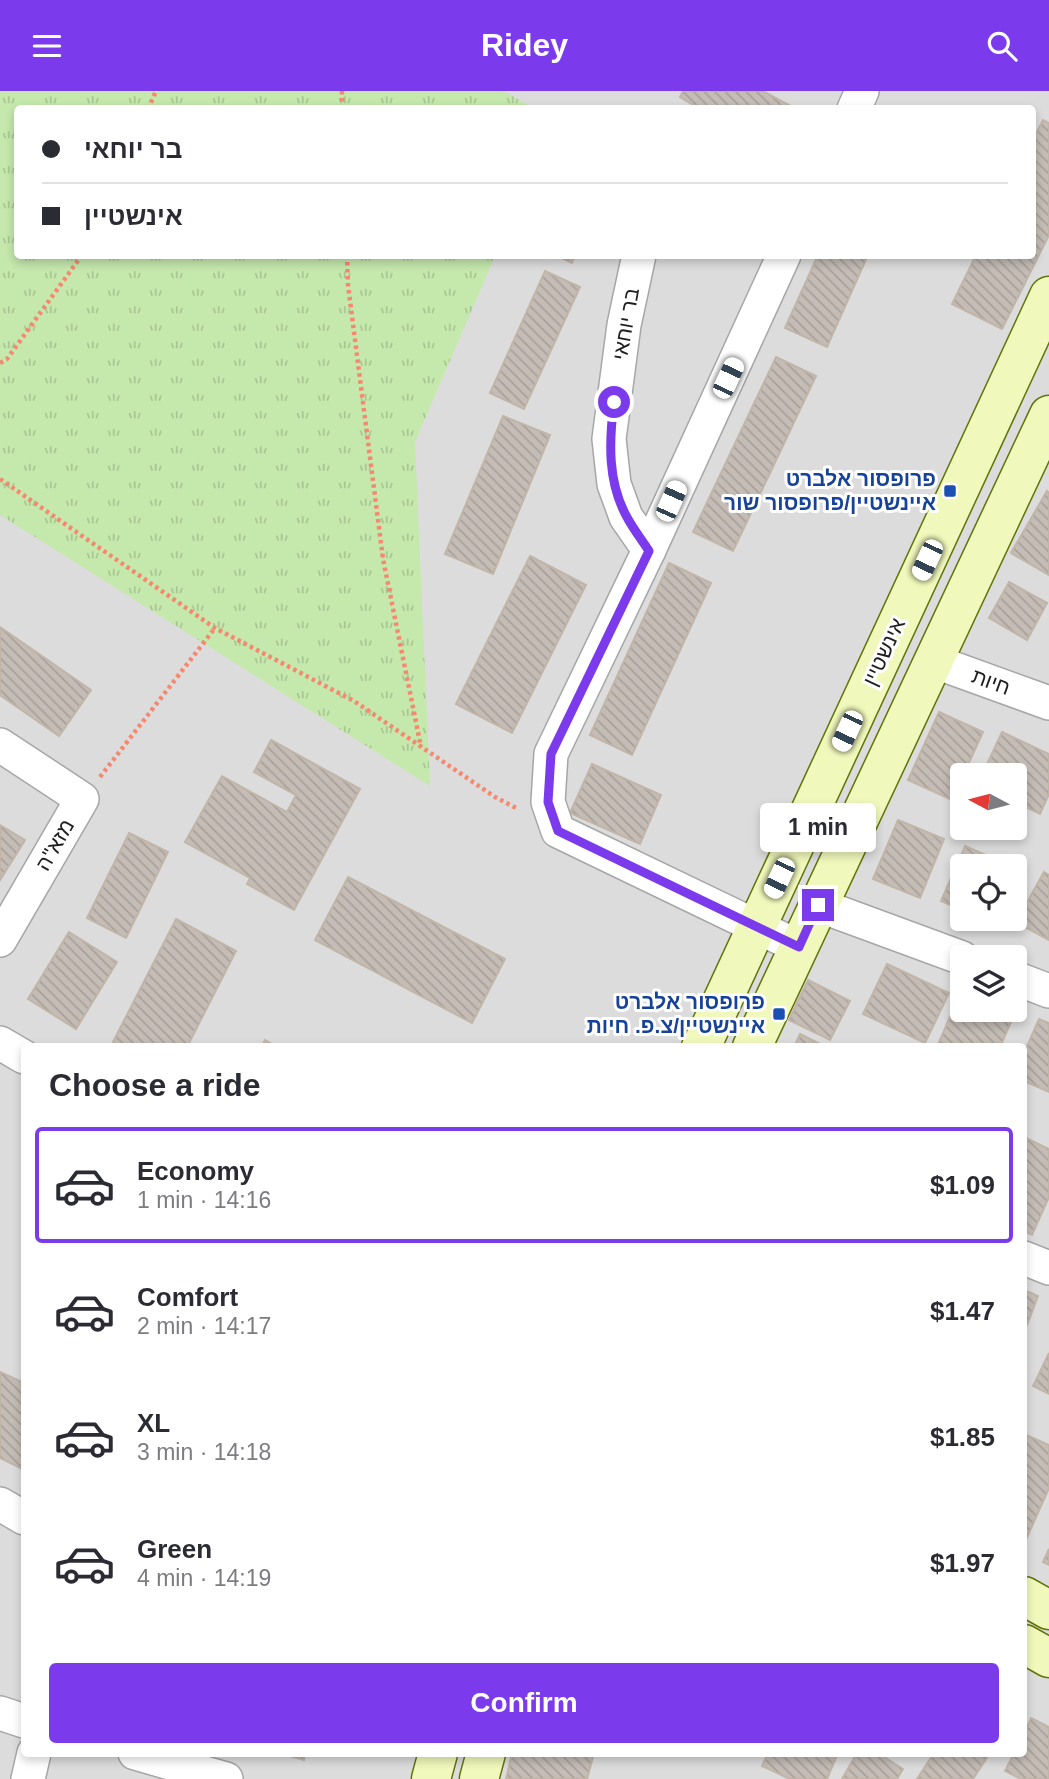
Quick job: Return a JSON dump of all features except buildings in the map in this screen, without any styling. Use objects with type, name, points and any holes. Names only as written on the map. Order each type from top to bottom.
[{"type":"main road","name":"אינשטיין","points":[[703,1043],[1049,296]]},
{"type":"main road","points":[[754,1043],[1049,415]]},
{"type":"main road","points":[[1027,1598],[1049,1609]]},
{"type":"main road","points":[[1027,1646],[1049,1658]]},
{"type":"main road","points":[[431,1779],[437,1757]]},
{"type":"main road","points":[[479,1779],[484,1757]]},
{"type":"street","name":"בר יוחאי","points":[[638,259],[624,325],[609,439],[614,484],[626,517],[649,551]]},
{"type":"street","points":[[782,259],[649,551],[551,754],[548,802],[558,831],[799,947]]},
{"type":"street","name":"חיות","points":[[933,661],[1049,703]]},
{"type":"street","name":"מזא\"ה","points":[[0,745],[82,799],[0,940]]},
{"type":"street","points":[[818,905],[950,954]]},
{"type":"street","points":[[1027,983],[1049,991]]},
{"type":"street","points":[[0,1043],[21,1055]]},
{"type":"street","points":[[1027,1259],[1049,1268]]},
{"type":"street","points":[[0,1504],[21,1516]]},
{"type":"street","points":[[0,1713],[21,1720]]},
{"type":"street","points":[[28,1779],[33,1757]]},
{"type":"street","points":[[149,1757],[226,1779]]},
{"type":"path","points":[[0,363],[7,359],[79,259]]},
{"type":"path","points":[[347,259],[383,559],[421,747]]},
{"type":"path","points":[[0,479],[215,628],[354,701],[495,797],[558,831]]},
{"type":"path","points":[[82,799],[215,628]]},
{"type":"shaded area","points":[[0,91],[1049,91],[1049,1779],[0,1779]]},
{"type":"green space","points":[[0,91],[504,91],[528,105],[14,105],[14,259],[494,259],[415,442],[430,786],[0,515]]},
{"type":"place","name":"פרופסור אלברט איינשטיין/פרופסור שור","points":[[950,491]]},
{"type":"place","name":"פרופסור אלברט איינשטיין/צ.פ. חיות","points":[[779,1014]]},
{"type":"route","points":[[614,402],[609,439],[614,484],[626,517],[649,551],[551,754],[548,802],[558,831],[799,947],[818,905]]}]
